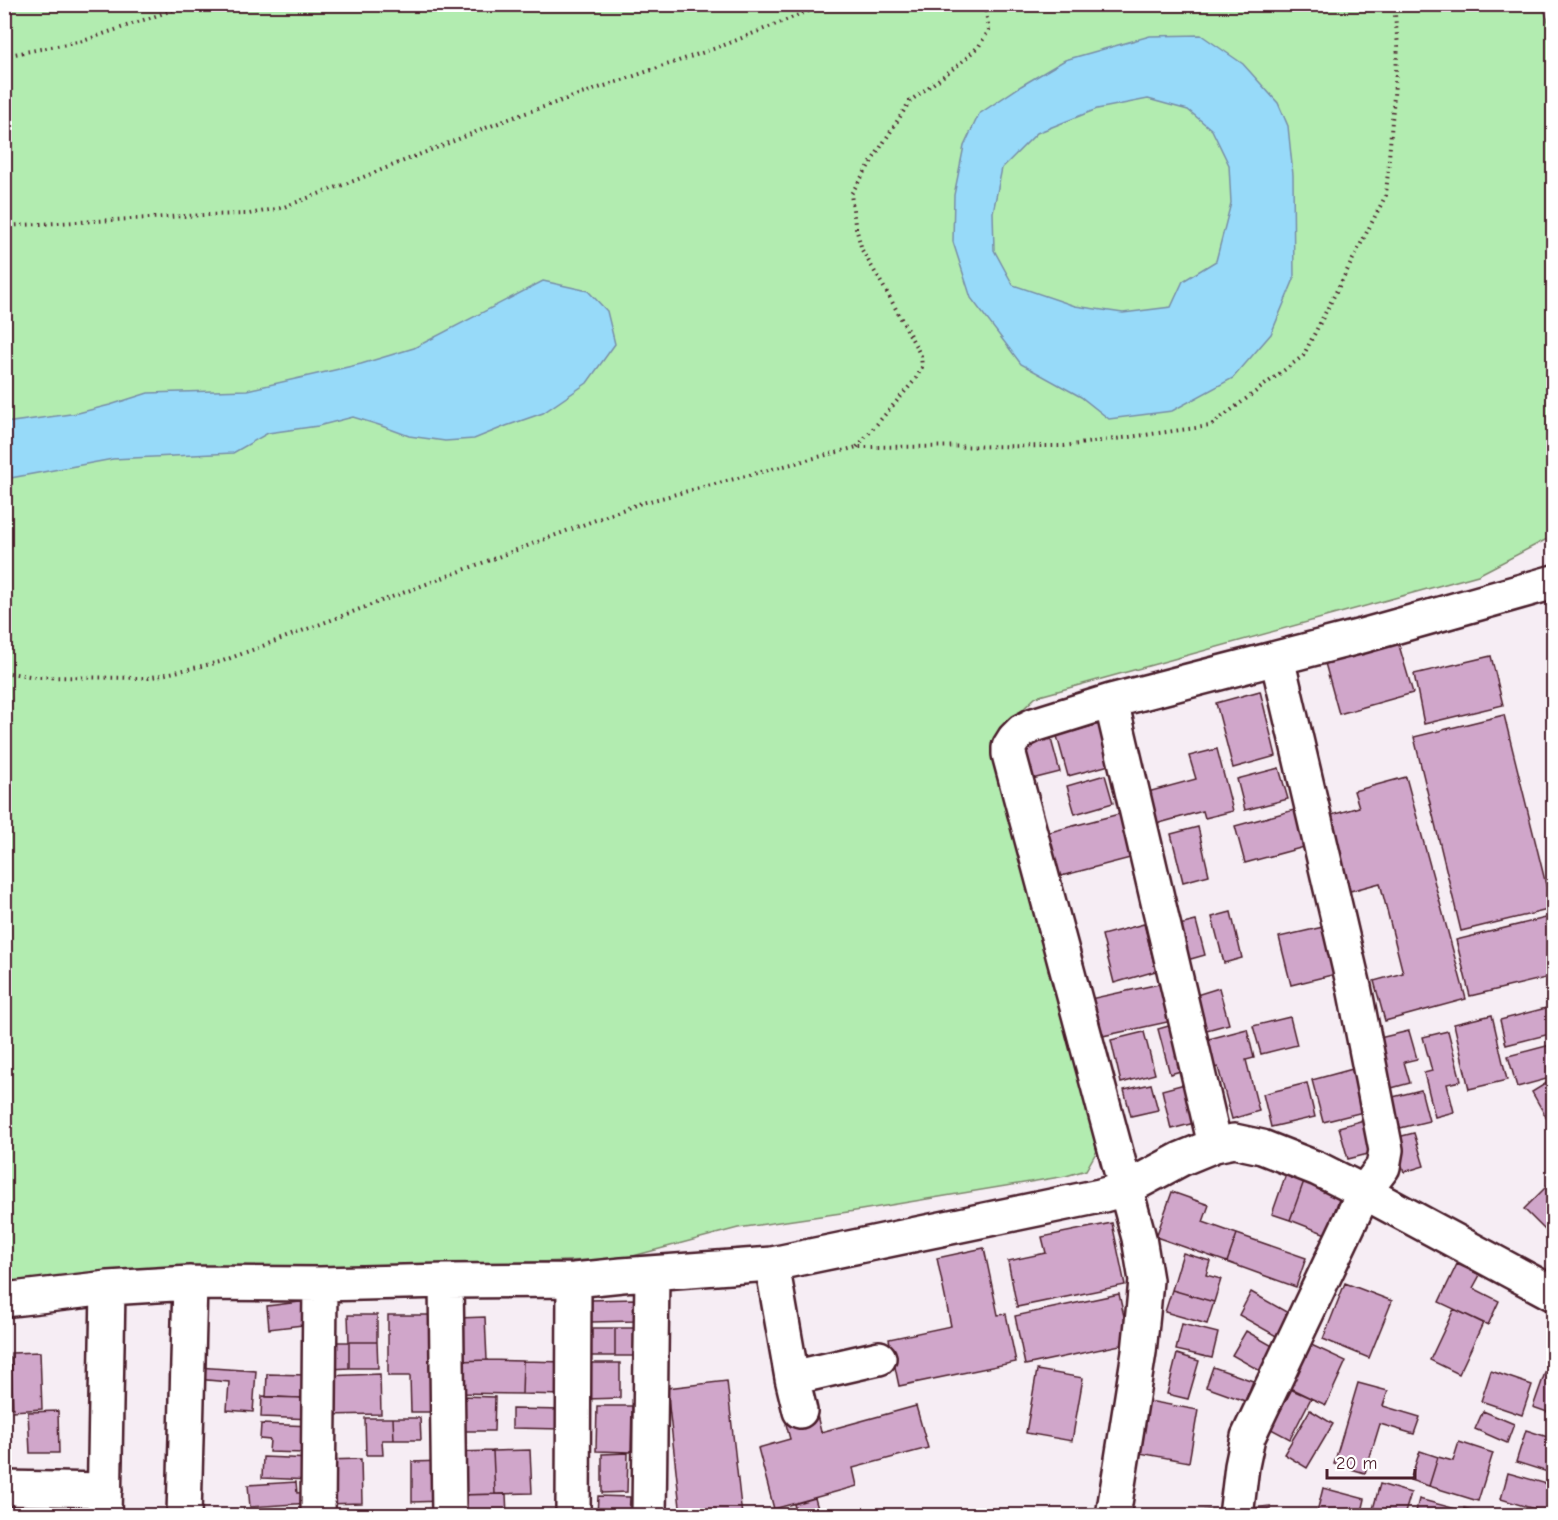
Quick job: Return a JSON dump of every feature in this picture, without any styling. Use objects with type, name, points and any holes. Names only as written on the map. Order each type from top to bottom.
[{"type":"street","points":[[1117,1513],[1139,1352],[1146,1280],[1139,1238],[1009,754],[1010,747],[1022,731],[1034,725],[1111,701],[1362,636],[1554,582]]},
{"type":"street","points":[[1236,1515],[1248,1437],[1364,1192],[1383,1167],[1386,1150],[1354,987],[1277,658]]},
{"type":"street","points":[[1111,701],[1215,1145]]},
{"type":"street","points":[[4,1300],[108,1288],[190,1283],[320,1284],[574,1280],[772,1264],[1100,1196],[1125,1189],[1181,1159],[1215,1145],[1234,1141],[1262,1147],[1318,1169],[1554,1294]]},
{"type":"street","points":[[772,1264],[800,1411]]},
{"type":"street","points":[[649,1515],[652,1274]]},
{"type":"street","points":[[573,1515],[574,1280]]},
{"type":"street","points":[[446,1281],[449,1515]]},
{"type":"street","points":[[184,1515],[190,1283]]},
{"type":"street","points":[[318,1515],[320,1284]]},
{"type":"street","points":[[4,1488],[104,1503],[108,1288]]},
{"type":"street","points":[[792,1378],[879,1358]]},
{"type":"path","points":[[4,56],[82,41],[190,4]]},
{"type":"path","points":[[4,226],[249,214],[281,208],[511,118],[722,46],[826,4]]},
{"type":"path","points":[[857,447],[915,380],[922,367],[921,356],[862,250],[855,224],[851,194],[910,101],[979,46],[989,30],[985,7],[982,4]]},
{"type":"path","points":[[4,672],[35,677],[148,678],[220,662],[638,504],[857,447],[1064,446],[1210,426],[1303,356],[1386,195],[1398,46],[1394,4]]},
{"type":"green space","points":[[4,5],[1542,5],[1554,30],[1553,536],[1478,575],[1036,697],[1019,713],[1000,748],[1098,1149],[1086,1170],[1066,1176],[738,1228],[622,1259],[456,1265],[5,1291]]},
{"type":"water","points":[[1201,35],[1243,64],[1278,103],[1288,126],[1293,175],[1294,279],[1271,334],[1233,378],[1172,411],[1109,419],[1081,397],[1021,364],[971,298],[953,242],[954,195],[964,146],[979,114],[1065,60],[1150,36]],"holes":[[[1148,99],[1188,110],[1212,130],[1229,165],[1231,203],[1216,261],[1183,281],[1171,307],[1123,313],[1075,306],[1013,285],[994,250],[993,212],[1002,168],[1037,133],[1097,109]]]},
{"type":"water","points":[[543,281],[588,291],[607,311],[615,344],[587,383],[543,413],[474,439],[445,441],[409,436],[353,417],[318,426],[268,433],[233,453],[113,459],[5,479],[5,423],[78,413],[148,393],[247,390],[361,364],[414,348]]},
{"type":"building","points":[[1398,642],[1413,693],[1339,714],[1325,663]]},
{"type":"building","points":[[1491,656],[1503,705],[1424,724],[1414,674]]},
{"type":"building","points":[[1260,691],[1276,756],[1233,768],[1216,703]]},
{"type":"building","points":[[1504,715],[1552,909],[1461,931],[1414,737]]},
{"type":"building","points":[[1106,722],[1117,763],[1068,776],[1057,736]]},
{"type":"building","points":[[1049,732],[1060,772],[1032,779],[1021,739]]},
{"type":"building","points":[[1217,749],[1233,811],[1205,818],[1203,811],[1152,825],[1144,793],[1196,779],[1189,756]]},
{"type":"building","points":[[1279,768],[1288,799],[1245,810],[1237,779]]},
{"type":"building","points":[[1105,775],[1113,803],[1075,814],[1067,786]]},
{"type":"building","points":[[1406,777],[1466,999],[1385,1021],[1374,981],[1403,973],[1380,883],[1339,894],[1318,819],[1359,807],[1354,791]]},
{"type":"building","points":[[1298,809],[1308,846],[1245,863],[1235,826]]},
{"type":"building","points":[[1127,812],[1138,856],[1057,877],[1046,833]]},
{"type":"building","points":[[1198,827],[1209,875],[1183,882],[1171,834]]},
{"type":"building","points":[[1231,912],[1242,958],[1224,963],[1212,917]]},
{"type":"building","points":[[1554,916],[1554,976],[1470,996],[1456,940]]},
{"type":"building","points":[[1196,921],[1205,955],[1180,962],[1171,927]]},
{"type":"building","points":[[1144,924],[1156,971],[1114,983],[1102,935]]},
{"type":"building","points":[[1332,925],[1344,972],[1291,985],[1279,937]]},
{"type":"building","points":[[1164,983],[1172,1021],[1098,1037],[1090,999]]},
{"type":"building","points":[[1219,988],[1229,1024],[1199,1032],[1190,997]]},
{"type":"building","points":[[1554,1006],[1554,1033],[1506,1045],[1500,1020]]},
{"type":"building","points":[[1492,1015],[1507,1080],[1469,1089],[1454,1024]]},
{"type":"building","points":[[1290,1017],[1297,1045],[1261,1054],[1253,1026]]},
{"type":"building","points":[[1183,1022],[1195,1067],[1170,1074],[1158,1029]]},
{"type":"building","points":[[1247,1029],[1254,1058],[1246,1060],[1259,1111],[1232,1119],[1218,1067],[1208,1070],[1201,1041]]},
{"type":"building","points":[[1409,1031],[1417,1059],[1404,1062],[1410,1083],[1384,1090],[1371,1040]]},
{"type":"building","points":[[1448,1031],[1461,1081],[1447,1084],[1454,1112],[1435,1117],[1424,1073],[1432,1071],[1423,1037]]},
{"type":"building","points":[[1144,1032],[1155,1074],[1121,1083],[1111,1040]]},
{"type":"building","points":[[1554,1044],[1554,1077],[1517,1087],[1508,1056]]},
{"type":"building","points":[[1360,1067],[1371,1110],[1323,1122],[1312,1080]]},
{"type":"building","points":[[1553,1079],[1554,1122],[1550,1124],[1532,1092]]},
{"type":"building","points":[[1196,1081],[1206,1120],[1171,1129],[1162,1090]]},
{"type":"building","points":[[1307,1083],[1315,1117],[1271,1127],[1263,1094]]},
{"type":"building","points":[[1151,1084],[1158,1110],[1131,1116],[1124,1090]]},
{"type":"building","points":[[1421,1090],[1429,1121],[1392,1130],[1385,1099]]},
{"type":"building","points":[[1371,1118],[1380,1151],[1348,1159],[1339,1127]]},
{"type":"building","points":[[1414,1133],[1424,1166],[1404,1172],[1394,1138]]},
{"type":"building","points":[[1286,1174],[1304,1181],[1290,1220],[1272,1214]]},
{"type":"building","points":[[1554,1179],[1554,1239],[1524,1209]]},
{"type":"building","points":[[1304,1181],[1341,1194],[1326,1234],[1290,1220]]},
{"type":"building","points":[[1172,1192],[1209,1205],[1203,1222],[1237,1234],[1227,1262],[1156,1237]]},
{"type":"building","points":[[1112,1223],[1125,1285],[1017,1307],[1008,1261],[1046,1253],[1042,1237]]},
{"type":"building","points":[[1237,1234],[1306,1258],[1296,1287],[1227,1262]]},
{"type":"building","points":[[984,1248],[998,1315],[1006,1314],[1016,1362],[899,1386],[889,1339],[951,1326],[937,1258]]},
{"type":"building","points":[[1183,1253],[1210,1261],[1206,1275],[1221,1279],[1214,1302],[1172,1290]]},
{"type":"building","points":[[1457,1264],[1480,1275],[1473,1288],[1499,1301],[1488,1325],[1439,1302]]},
{"type":"building","points":[[1345,1283],[1392,1301],[1369,1358],[1323,1339]]},
{"type":"building","points":[[1172,1290],[1214,1302],[1207,1324],[1165,1312]]},
{"type":"building","points":[[1251,1292],[1290,1314],[1278,1337],[1239,1315]]},
{"type":"building","points":[[1119,1294],[1130,1343],[1025,1365],[1015,1316]]},
{"type":"building","points":[[636,1299],[636,1321],[591,1322],[590,1300]]},
{"type":"building","points":[[308,1301],[311,1324],[269,1329],[267,1306]]},
{"type":"building","points":[[1454,1309],[1483,1323],[1459,1374],[1430,1360]]},
{"type":"building","points":[[348,1315],[377,1315],[377,1342],[349,1342]]},
{"type":"building","points":[[388,1315],[439,1315],[439,1347],[429,1348],[429,1369],[435,1369],[435,1412],[411,1412],[410,1376],[388,1376]]},
{"type":"building","points":[[485,1317],[487,1360],[460,1361],[458,1318]]},
{"type":"building","points":[[1182,1324],[1218,1333],[1212,1358],[1176,1350]]},
{"type":"building","points":[[586,1328],[615,1328],[615,1356],[586,1356]]},
{"type":"building","points":[[615,1328],[636,1328],[636,1356],[615,1356]]},
{"type":"building","points":[[1246,1331],[1276,1348],[1262,1372],[1232,1355]]},
{"type":"building","points":[[330,1342],[349,1342],[349,1368],[331,1369]]},
{"type":"building","points":[[349,1342],[377,1342],[378,1368],[349,1368]]},
{"type":"building","points":[[1307,1343],[1346,1361],[1326,1405],[1288,1388]]},
{"type":"building","points":[[40,1352],[42,1409],[13,1411],[11,1353]]},
{"type":"building","points":[[1177,1354],[1199,1361],[1188,1399],[1167,1394]]},
{"type":"building","points":[[460,1361],[523,1361],[522,1394],[459,1393]]},
{"type":"building","points":[[523,1361],[565,1362],[564,1395],[522,1394]]},
{"type":"building","points":[[587,1363],[620,1363],[620,1398],[587,1399]]},
{"type":"building","points":[[197,1367],[256,1371],[253,1412],[227,1410],[229,1382],[196,1379]]},
{"type":"building","points":[[1213,1367],[1253,1381],[1245,1401],[1206,1387]]},
{"type":"building","points":[[1547,1367],[1554,1369],[1553,1414],[1533,1407]]},
{"type":"building","points":[[1037,1370],[1083,1378],[1072,1441],[1026,1433]]},
{"type":"building","points":[[1491,1371],[1532,1385],[1522,1415],[1481,1401]]},
{"type":"building","points":[[267,1374],[307,1375],[306,1398],[266,1397]]},
{"type":"building","points":[[380,1374],[381,1414],[325,1415],[324,1376]]},
{"type":"building","points":[[727,1381],[742,1516],[681,1516],[667,1388]]},
{"type":"building","points":[[1358,1383],[1388,1391],[1383,1406],[1420,1417],[1414,1434],[1380,1424],[1365,1473],[1334,1464]]},
{"type":"building","points":[[1292,1389],[1311,1398],[1290,1439],[1271,1429]]},
{"type":"building","points":[[262,1396],[314,1399],[313,1419],[261,1417]]},
{"type":"building","points":[[460,1396],[495,1397],[494,1431],[460,1431]]},
{"type":"building","points":[[1143,1400],[1198,1410],[1189,1462],[1134,1452]]},
{"type":"building","points":[[597,1406],[632,1406],[631,1452],[596,1451]]},
{"type":"building","points":[[916,1406],[928,1448],[853,1468],[857,1486],[774,1509],[758,1448],[790,1439],[786,1424],[817,1415],[821,1432]]},
{"type":"building","points":[[512,1409],[564,1410],[563,1429],[512,1428]]},
{"type":"building","points":[[1310,1410],[1333,1424],[1307,1468],[1284,1454]]},
{"type":"building","points":[[58,1411],[59,1453],[30,1453],[28,1412]]},
{"type":"building","points":[[1483,1411],[1514,1424],[1507,1443],[1475,1429]]},
{"type":"building","points":[[365,1418],[393,1418],[394,1440],[382,1440],[383,1455],[366,1455]]},
{"type":"building","points":[[393,1418],[420,1418],[421,1440],[394,1440]]},
{"type":"building","points":[[261,1424],[312,1426],[305,1453],[269,1452],[270,1440],[260,1439]]},
{"type":"building","points":[[1526,1430],[1554,1439],[1554,1474],[1516,1462]]},
{"type":"building","points":[[1459,1442],[1493,1453],[1478,1501],[1429,1486],[1438,1457],[1453,1461]]},
{"type":"building","points":[[530,1450],[532,1493],[495,1494],[493,1451]]},
{"type":"building","points":[[493,1451],[495,1494],[459,1495],[457,1452]]},
{"type":"building","points":[[1420,1451],[1438,1457],[1429,1486],[1410,1480]]},
{"type":"building","points":[[628,1453],[627,1492],[602,1493],[602,1454]]},
{"type":"building","points":[[263,1457],[313,1459],[312,1480],[262,1478]]},
{"type":"building","points":[[361,1459],[362,1503],[324,1504],[323,1460]]},
{"type":"building","points":[[442,1461],[443,1501],[412,1502],[412,1462]]},
{"type":"building","points":[[1508,1473],[1554,1486],[1554,1515],[1501,1499]]},
{"type":"building","points":[[296,1482],[297,1493],[310,1492],[310,1503],[250,1507],[248,1485]]},
{"type":"building","points":[[1380,1484],[1411,1493],[1404,1516],[1371,1516]]},
{"type":"building","points":[[1323,1488],[1365,1499],[1361,1516],[1316,1516]]},
{"type":"building","points":[[506,1494],[507,1516],[459,1516],[459,1495]]},
{"type":"building","points":[[598,1496],[630,1497],[629,1516],[597,1516]]},
{"type":"building","points":[[815,1498],[820,1516],[797,1516],[794,1504]]},
{"type":"building","points":[[1419,1499],[1456,1509],[1454,1516],[1415,1516]]},
{"type":"building","points":[[1270,1506],[1270,1516],[1242,1516],[1242,1509]]},
{"type":"building","points":[[365,1508],[366,1516],[323,1516],[323,1509]]},
{"type":"building","points":[[380,1508],[403,1508],[403,1516],[381,1516]]},
{"type":"building","points":[[1464,1508],[1496,1516],[1463,1516]]},
{"type":"building","points":[[311,1509],[311,1516],[265,1516],[265,1512]]},
{"type":"building","points":[[1224,1509],[1224,1516],[1175,1516],[1174,1513]]}]
